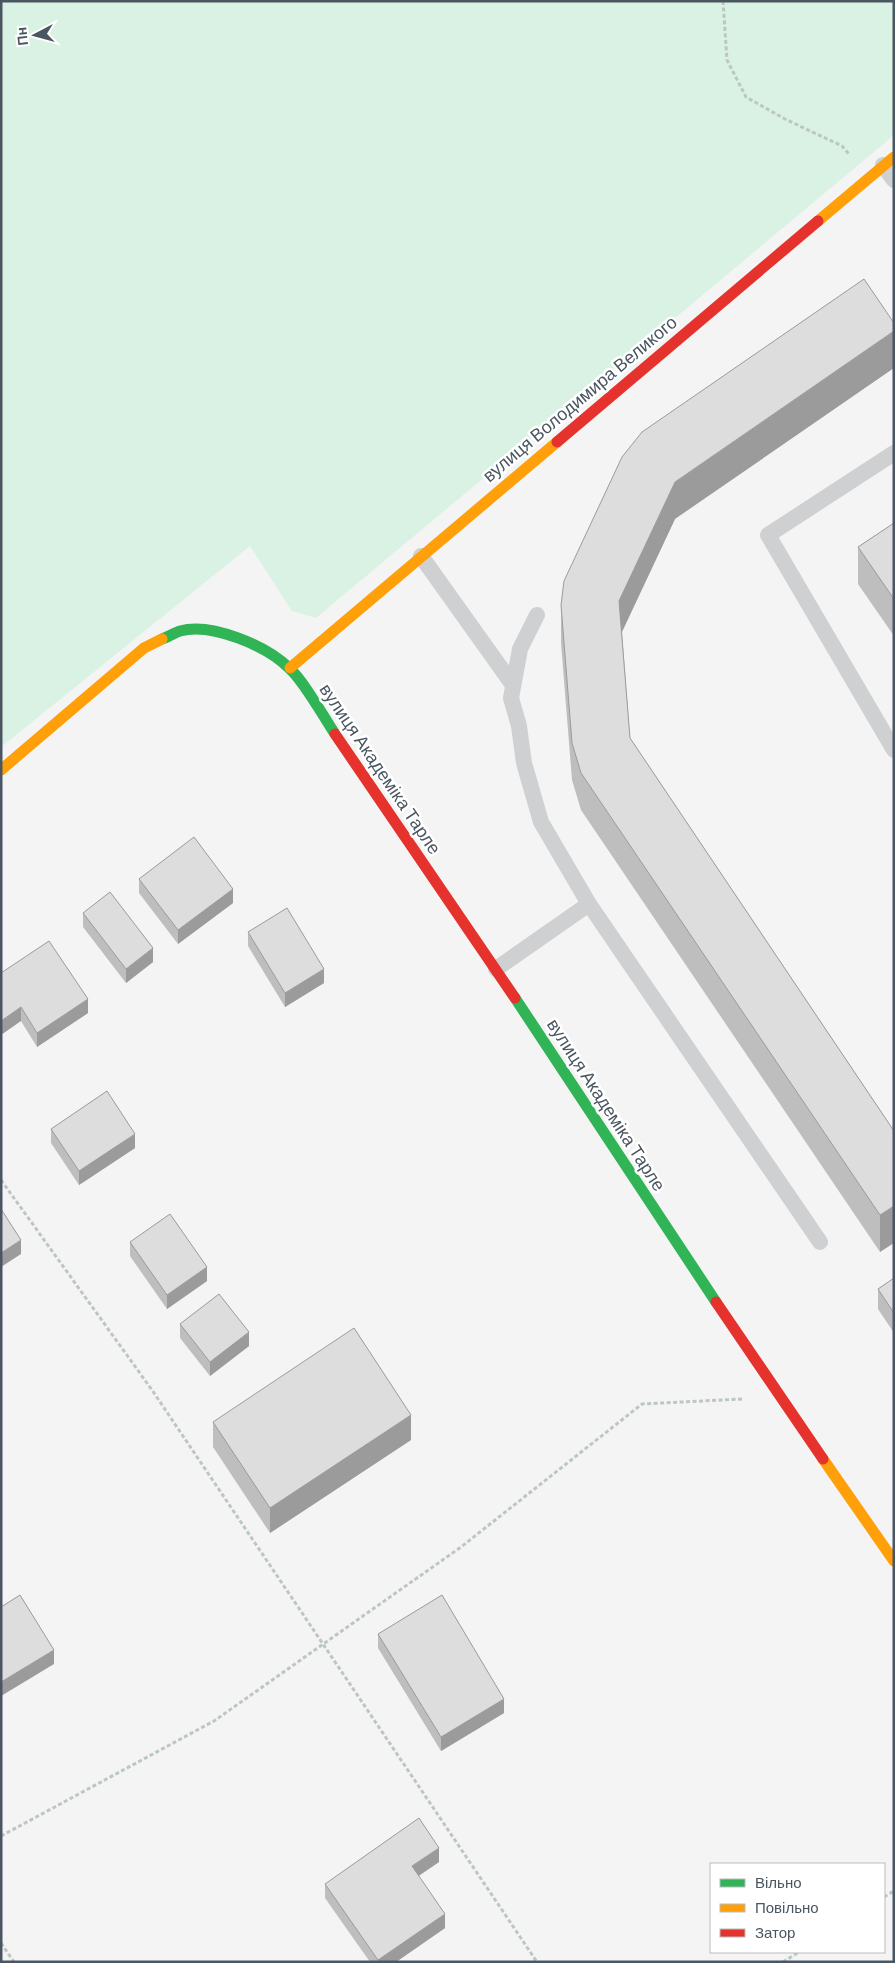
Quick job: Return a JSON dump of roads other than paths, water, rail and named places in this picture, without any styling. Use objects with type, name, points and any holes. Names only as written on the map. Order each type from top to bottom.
[{"type":"street","name":"вулиця Володимира Великого","points":[[290,668],[888,161]]},
{"type":"street","points":[[1,770],[144,648],[180,631],[196,629],[217,631],[262,648],[290,668]]},
{"type":"street","name":"вулиця Академіка Тарле","points":[[290,668],[496,969],[779,1397],[894,1561]]},
{"type":"lane","points":[[888,161],[894,180]]},
{"type":"lane","points":[[894,453],[768,535],[894,750]]},
{"type":"lane","points":[[421,556],[513,685]]},
{"type":"lane","points":[[537,615],[520,649],[511,698],[519,726],[524,762],[541,822],[589,904],[820,1242]]},
{"type":"lane","points":[[496,969],[589,904]]}]
